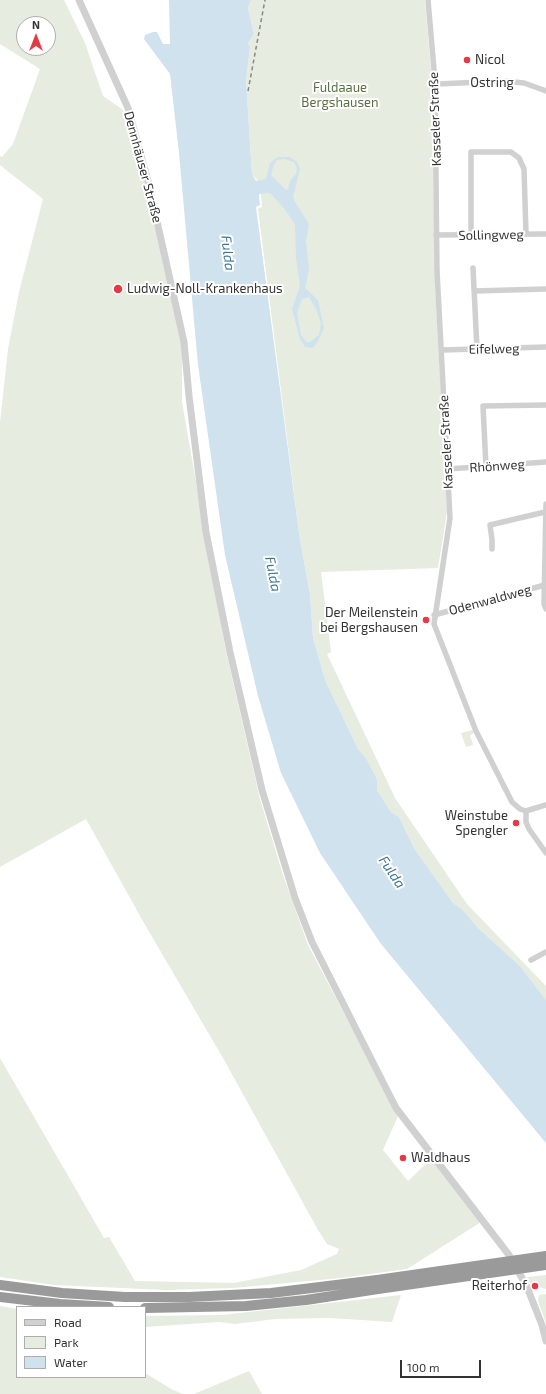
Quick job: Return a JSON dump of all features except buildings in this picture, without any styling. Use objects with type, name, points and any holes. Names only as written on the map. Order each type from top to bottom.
[{"type":"highway","points":[[146,1308],[246,1306],[306,1300],[377,1285],[546,1256]]},
{"type":"highway","points":[[0,1286],[62,1293],[125,1297],[189,1297],[377,1285],[546,1265]]},
{"type":"highway","points":[[0,1297],[93,1306]]},
{"type":"street","name":"Dennhäuser Straße","points":[[79,0],[128,108],[148,181],[184,342],[188,396],[206,532],[230,652],[262,790],[295,898],[309,936],[396,1108],[509,1255],[527,1287],[542,1325],[546,1341]]},
{"type":"street","name":"Kasseler Straße","points":[[428,0],[434,81],[436,84],[436,235],[438,306],[442,350],[448,469],[449,526],[434,616],[436,632],[476,731],[512,802],[520,809],[526,811]]},
{"type":"street","name":"Ostring","points":[[436,84],[505,81],[524,83],[546,91]]},
{"type":"street","points":[[471,235],[471,152],[510,152],[519,158],[524,169],[526,234]]},
{"type":"street","name":"Sollingweg","points":[[436,235],[546,234]]},
{"type":"street","points":[[473,268],[477,349]]},
{"type":"street","points":[[474,291],[546,289]]},
{"type":"street","name":"Eifelweg","points":[[442,350],[546,347]]},
{"type":"street","points":[[486,466],[483,406],[546,405]]},
{"type":"street","name":"Rhönweg","points":[[448,469],[546,462]]},
{"type":"street","points":[[546,504],[544,604],[546,609]]},
{"type":"street","points":[[492,549],[490,525],[545,512]]},
{"type":"street","name":"Odenwaldweg","points":[[434,616],[545,585]]},
{"type":"street","points":[[546,805],[526,811],[526,822],[529,829],[546,854]]},
{"type":"street","points":[[531,960],[546,952]]},
{"type":"green space","points":[[0,0],[64,0],[85,43],[103,96],[122,109],[126,116],[146,181],[182,343],[182,402],[225,647],[260,799],[283,875],[308,945],[398,1116],[383,1150],[408,1181],[431,1159],[481,1222],[407,1269],[341,1278],[233,1288],[167,1290],[54,1285],[0,1277],[0,1058],[104,1238],[109,1237],[135,1281],[234,1283],[301,1270],[337,1254],[339,1249],[327,1244],[318,1230],[223,1058],[144,923],[86,819],[0,867],[0,423],[8,349],[19,292],[43,199],[0,165],[0,156],[2,157],[13,144],[40,69],[19,56],[56,56],[56,16],[16,16],[16,54],[0,44]]},
{"type":"green space","name":"Fuldaaue Bergshausen","points":[[251,0],[425,0],[432,82],[435,283],[447,512],[438,568],[321,572],[331,652],[327,654],[395,798],[467,904],[546,986],[546,1000],[520,966],[478,928],[462,909],[453,903],[414,848],[399,817],[391,812],[377,790],[377,779],[366,758],[358,749],[325,680],[313,638],[310,594],[300,540],[258,209],[262,207],[261,196],[257,180],[252,174],[246,81],[250,47],[248,43],[254,34],[248,8]]},
{"type":"green space","points":[[473,730],[474,733],[470,735],[473,745],[466,747],[461,733]]},
{"type":"green space","points":[[546,1275],[546,1289],[531,1285],[527,1277]]},
{"type":"green space","points":[[545,1294],[546,1323],[538,1301],[539,1295]]},
{"type":"green space","points":[[401,1295],[392,1322],[329,1318],[275,1319],[235,1324],[219,1322],[146,1327],[146,1316],[222,1315]]},
{"type":"green space","points":[[0,1306],[16,1309],[16,1378],[146,1378],[146,1374],[173,1390],[183,1394],[0,1394]]},
{"type":"green space","points":[[249,1371],[262,1394],[194,1394]]},
{"type":"water","name":"Fulda","points":[[169,0],[251,0],[248,8],[254,34],[248,43],[250,47],[246,81],[252,174],[256,181],[266,179],[270,163],[278,157],[290,157],[297,162],[300,169],[293,197],[309,224],[306,241],[309,269],[305,288],[318,300],[324,328],[313,348],[305,347],[300,339],[292,309],[300,286],[296,257],[295,224],[283,207],[270,193],[259,194],[260,205],[256,207],[300,540],[310,594],[313,638],[325,680],[358,749],[366,758],[377,779],[377,790],[391,812],[399,817],[414,848],[453,903],[462,909],[478,928],[520,966],[546,1000],[546,1143],[381,944],[320,853],[281,773],[258,696],[225,555],[198,365],[179,153],[170,74],[144,39],[145,35],[157,32],[163,44],[170,44]],"holes":[[[284,159],[294,162],[297,169],[296,174],[290,181],[288,189],[286,190],[271,175],[274,164],[277,160]],[[309,297],[316,309],[321,323],[319,335],[310,342],[306,342],[301,335],[297,313],[302,299]]]},
{"type":"railway","points":[[248,91],[265,0]]},
{"type":"place","name":"Nicol","points":[[467,60]]},
{"type":"place","name":"Ludwig-Noll-Krankenhaus","points":[[118,289]]},
{"type":"place","name":"Der Meilenstein bei Bergshausen","points":[[426,620]]},
{"type":"place","name":"Weinstube Spengler","points":[[516,823]]},
{"type":"place","name":"Waldhaus","points":[[403,1158]]},
{"type":"place","name":"Reiterhof","points":[[535,1286]]}]
